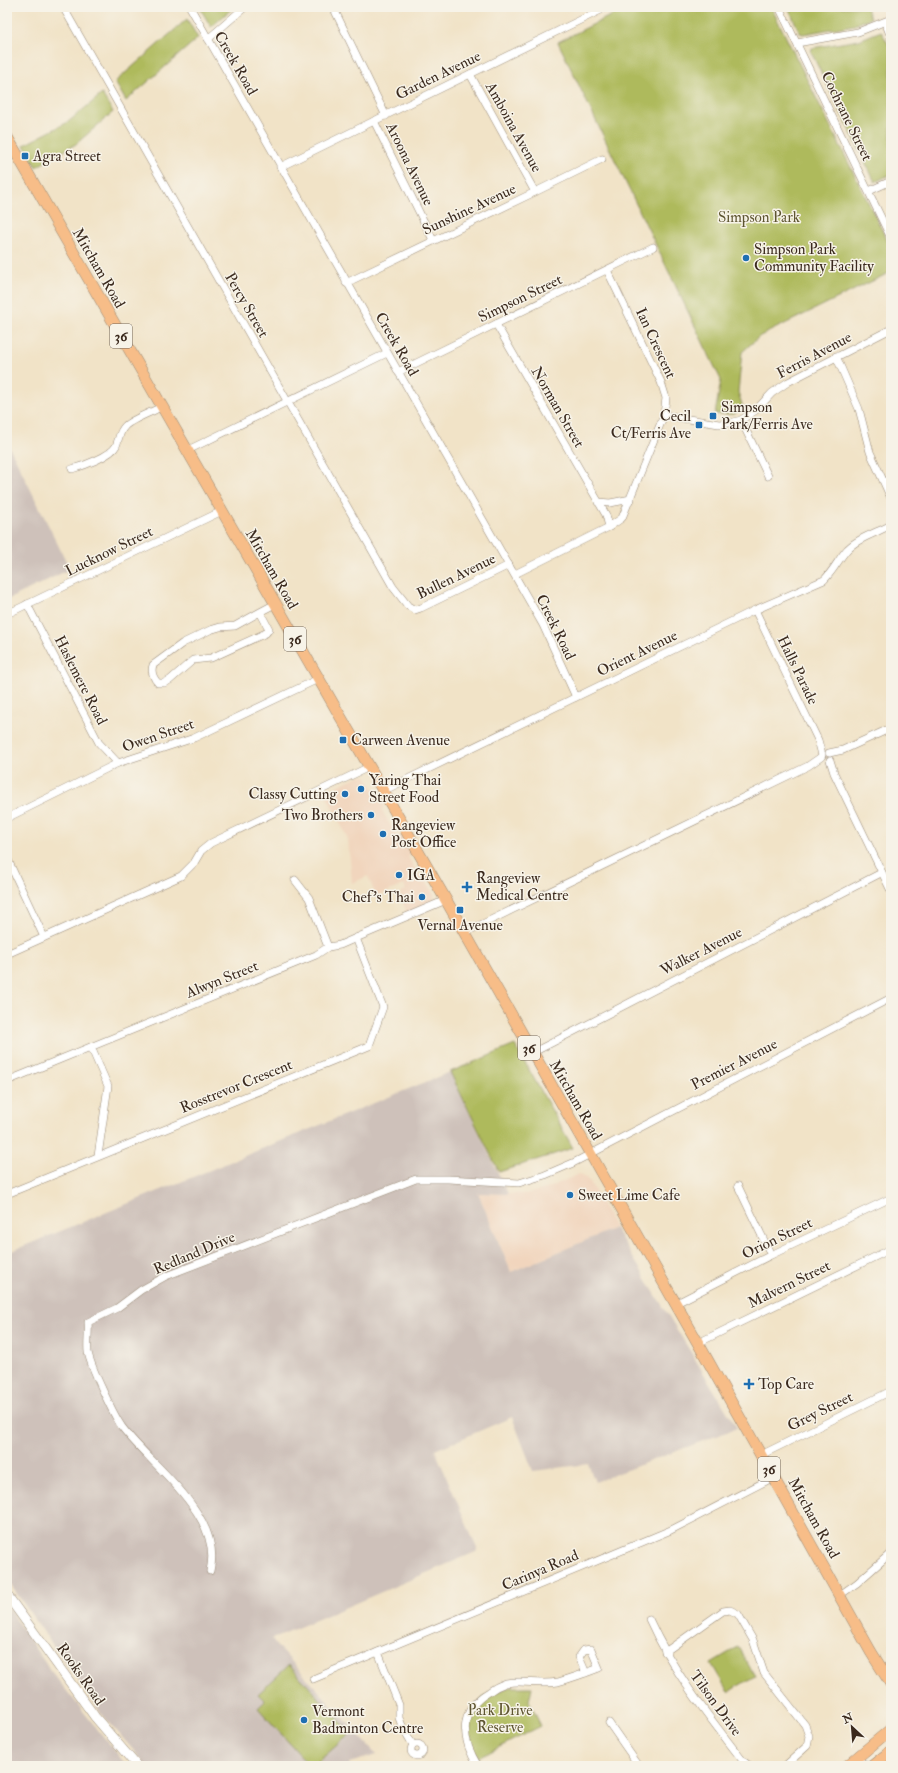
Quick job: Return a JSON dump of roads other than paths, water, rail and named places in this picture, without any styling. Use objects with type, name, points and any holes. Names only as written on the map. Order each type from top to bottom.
[{"type":"main road","name":"Mitcham Road","points":[[8,141],[446,900],[891,1684]]},
{"type":"main road","points":[[848,1766],[891,1729]]},
{"type":"main road","points":[[872,1766],[891,1751]]},
{"type":"street","name":"Percy Street","points":[[62,7],[393,587],[408,606],[415,610]]},
{"type":"street","name":"Creek Road","points":[[190,7],[346,283],[509,564],[543,626],[576,697]]},
{"type":"street","points":[[208,39],[245,7]]},
{"type":"street","points":[[333,7],[386,116]]},
{"type":"street","name":"Garden Avenue","points":[[280,167],[470,74],[596,9],[607,7]]},
{"type":"street","name":"Cochrane Street","points":[[779,7],[891,238]]},
{"type":"street","points":[[797,43],[858,32],[888,21],[891,37]]},
{"type":"street","name":"Amboina Avenue","points":[[470,74],[535,192]]},
{"type":"street","name":"Aroona Avenue","points":[[374,121],[433,240]]},
{"type":"street","name":"Sunshine Avenue","points":[[346,283],[602,159]]},
{"type":"street","points":[[869,191],[891,181]]},
{"type":"street","name":"Simpson Street","points":[[398,372],[654,247]]},
{"type":"street","name":"Ian Crescent","points":[[514,574],[609,527],[622,518],[664,415],[666,398],[661,382],[607,270]]},
{"type":"street","name":"Norman Street","points":[[496,324],[606,515],[609,527]]},
{"type":"street","name":"Ferris Avenue","points":[[664,415],[719,424],[730,424],[741,420],[756,410],[772,393],[788,382],[836,356],[891,330]]},
{"type":"street","points":[[186,451],[387,353]]},
{"type":"street","points":[[836,356],[859,409],[870,452],[891,498]]},
{"type":"street","points":[[72,469],[85,466],[109,453],[116,447],[118,437],[125,426],[161,407]]},
{"type":"street","points":[[741,420],[768,476]]},
{"type":"street","points":[[598,502],[610,503],[631,499]]},
{"type":"street","name":"Lucknow Street","points":[[7,614],[222,511]]},
{"type":"street","name":"Orient Avenue","points":[[383,791],[755,610],[824,580],[833,572],[845,552],[853,544],[891,525]]},
{"type":"street","name":"Bullen Avenue","points":[[415,610],[509,564]]},
{"type":"street","name":"Haslemere Road","points":[[27,604],[99,743],[118,763]]},
{"type":"street","points":[[260,612],[269,629],[266,633],[212,658],[193,660],[164,683],[158,683],[154,678],[152,672],[153,665],[183,643],[210,630],[220,627],[236,626],[260,612],[275,604]]},
{"type":"street","name":"Halls Parade","points":[[755,610],[891,891]]},
{"type":"street","name":"Owen Street","points":[[7,818],[118,763],[194,738],[318,679]]},
{"type":"street","points":[[464,933],[826,757],[891,728]]},
{"type":"street","points":[[7,954],[181,876],[194,863],[201,850],[211,843],[369,767]]},
{"type":"street","points":[[7,858],[44,937]]},
{"type":"street","name":"Walker Avenue","points":[[532,1053],[881,873]]},
{"type":"street","points":[[295,880],[309,898],[328,947]]},
{"type":"street","name":"Alwyn Street","points":[[7,1081],[316,954],[328,947],[356,938],[446,900]]},
{"type":"street","name":"Rosstrevor Crescent","points":[[7,1194],[369,1046],[383,1007],[356,938]]},
{"type":"street","name":"Premier Avenue","points":[[590,1154],[891,998]]},
{"type":"street","points":[[91,1047],[108,1086],[98,1156]]},
{"type":"street","name":"Redland Drive","points":[[210,1571],[213,1560],[206,1529],[196,1510],[121,1426],[102,1389],[88,1353],[88,1322],[111,1312],[141,1290],[166,1276],[416,1180],[448,1179],[519,1183],[552,1172],[590,1154]]},
{"type":"street","points":[[738,1186],[771,1255]]},
{"type":"street","name":"Orion Street","points":[[675,1304],[771,1255],[891,1198]]},
{"type":"street","name":"Malvern Street","points":[[698,1343],[891,1248]]},
{"type":"street","name":"Grey Street","points":[[761,1455],[891,1391]]},
{"type":"street","name":"Carinya Road","points":[[313,1679],[671,1530],[774,1477]]},
{"type":"street","points":[[840,1594],[857,1583],[891,1553]]},
{"type":"street","name":"Rooks Road","points":[[7,1595],[94,1718],[138,1766]]},
{"type":"street","points":[[664,1652],[723,1611],[730,1610],[738,1614],[753,1640],[764,1673],[805,1725],[809,1736],[807,1746],[785,1766]]},
{"type":"street","name":"Tilson Drive","points":[[649,1620],[664,1652],[703,1710],[743,1761],[750,1766]]},
{"type":"street","points":[[378,1652],[399,1705],[400,1718],[403,1728],[413,1745]]},
{"type":"street","points":[[478,1766],[467,1745],[465,1734],[466,1720],[478,1700],[504,1684],[516,1682],[545,1684],[586,1673]]},
{"type":"street","points":[[609,1723],[639,1766]]},
{"type":"street","points":[[857,1758],[866,1766]]},
{"type":"place","name":"Agra Street","points":[[25,156]]},
{"type":"place","name":"Simpson Park Community Facility","points":[[746,258]]},
{"type":"place","name":"Simpson Park/Ferris Ave","points":[[713,416]]},
{"type":"place","name":"Cecil Ct/Ferris Ave","points":[[699,425]]},
{"type":"place","name":"Carween Avenue","points":[[343,740]]},
{"type":"place","name":"Yaring Thai Street Food","points":[[361,789]]},
{"type":"place","name":"Classy Cutting","points":[[345,794]]},
{"type":"place","name":"Two Brothers","points":[[371,815]]},
{"type":"place","name":"Rangeview Post Office","points":[[383,834]]},
{"type":"place","name":"IGA","points":[[399,875]]},
{"type":"place","name":"Rangeview Medical Centre","points":[[467,887]]},
{"type":"place","name":"Chef's Thai","points":[[422,897]]},
{"type":"place","name":"Vernal Avenue","points":[[460,910]]},
{"type":"place","name":"Sweet Lime Cafe","points":[[570,1195]]},
{"type":"place","name":"Top Care","points":[[749,1384]]},
{"type":"place","name":"Vermont Badminton Centre","points":[[304,1720]]},
{"type":"park label","name":"Simpson Park","points":[[759,217]]},
{"type":"park label","name":"Park Drive Reserve","points":[[500,1718]]}]
